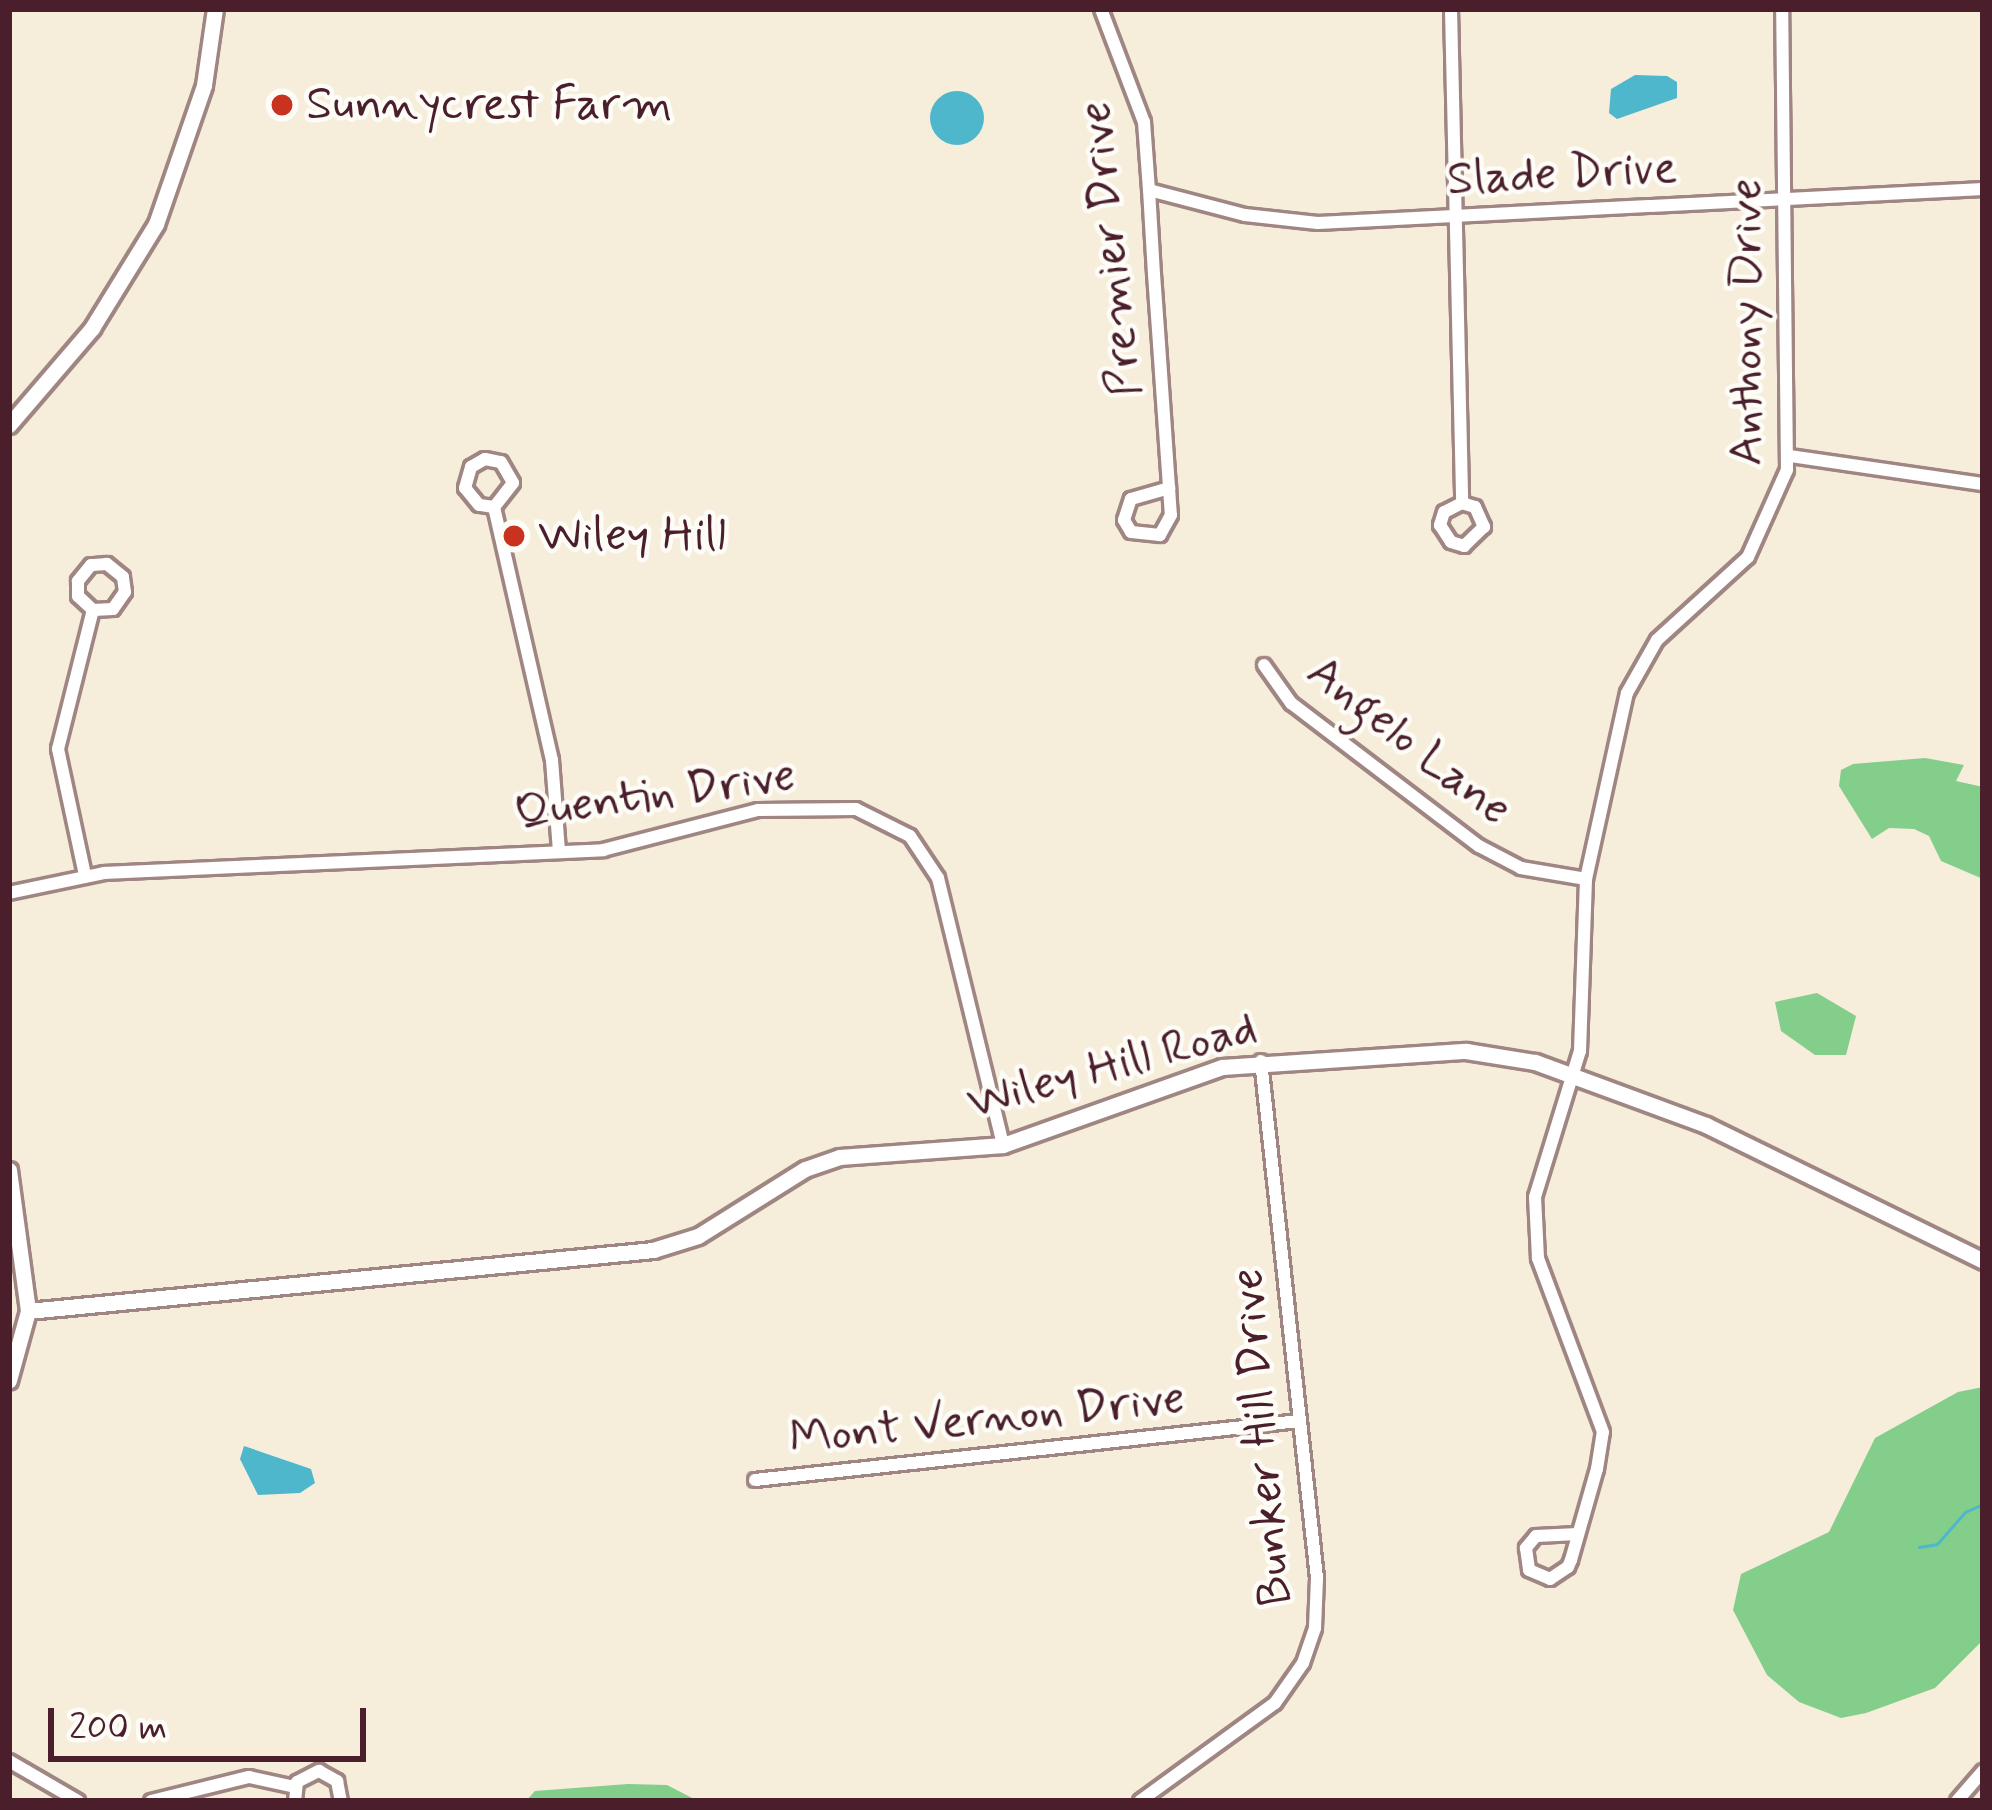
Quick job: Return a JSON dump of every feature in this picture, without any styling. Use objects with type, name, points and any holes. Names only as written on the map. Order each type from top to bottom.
[{"type":"street","points":[[9,425],[92,328],[156,224],[204,85],[215,9]]},
{"type":"street","name":"Premier Drive","points":[[1101,9],[1138,98],[1149,190],[1169,488],[1166,530],[1153,538],[1131,532],[1124,520],[1131,500],[1169,488]]},
{"type":"street","points":[[1451,9],[1462,503]]},
{"type":"street","name":"Anthony Drive","points":[[1579,1534],[1602,1420],[1538,1258],[1533,1222],[1575,1077],[1586,879],[1636,670],[1666,632],[1748,557],[1772,515],[1790,456],[1782,9]]},
{"type":"street","name":"Slade Drive","points":[[1149,190],[1293,223],[1983,189]]},
{"type":"street","points":[[1790,456],[1983,484]]},
{"type":"street","points":[[485,459],[511,475],[508,498],[494,507],[478,505],[465,488],[471,466],[485,459]]},
{"type":"street","points":[[494,507],[552,760],[559,852]]},
{"type":"street","points":[[107,564],[123,577],[123,597],[113,608],[93,610],[78,596],[78,581],[92,566],[107,564]]},
{"type":"street","points":[[85,875],[58,749],[93,610]]},
{"type":"street","name":"Angelo Lane","points":[[1264,664],[1291,703],[1479,846],[1521,868],[1586,879]]},
{"type":"street","name":"Quentin Drive","points":[[9,893],[85,875],[627,846],[770,809],[856,809],[900,829],[926,856],[942,890],[1003,1144]]},
{"type":"street","name":"Wiley Hill Road","points":[[28,1311],[650,1251],[710,1229],[828,1160],[1003,1144],[1174,1079],[1261,1061],[1466,1051],[1575,1077],[1730,1135],[1983,1261]]},
{"type":"street","name":"Bunker Hill Drive","points":[[1141,1801],[1275,1702],[1308,1651],[1317,1578],[1261,1061]]},
{"type":"street","points":[[9,1170],[28,1311],[9,1380]]},
{"type":"street","name":"Mont Vernon Drive","points":[[755,1480],[1299,1421]]},
{"type":"street","points":[[1579,1534],[1563,1573],[1550,1579],[1529,1570],[1526,1548],[1535,1536],[1579,1534]]},
{"type":"street","points":[[9,1761],[78,1801]]},
{"type":"street","points":[[1958,1801],[1983,1771]]},
{"type":"street","points":[[152,1801],[239,1778],[295,1794],[309,1773],[324,1772],[339,1785],[341,1801]]},
{"type":"green space","points":[[1925,758],[1964,765],[1956,781],[1983,787],[1983,879],[1941,861],[1929,836],[1914,829],[1889,828],[1872,839],[1839,786],[1841,770],[1853,764]]},
{"type":"green space","points":[[1817,993],[1856,1016],[1846,1055],[1815,1055],[1781,1031],[1775,1002]]},
{"type":"green space","points":[[1983,1387],[1983,1640],[1935,1688],[1866,1713],[1841,1718],[1799,1702],[1767,1675],[1733,1610],[1741,1574],[1829,1532],[1875,1438],[1958,1392]]},
{"type":"green space","points":[[667,1785],[698,1801],[526,1801],[535,1791]]},
{"type":"water","points":[[1635,75],[1667,76],[1677,82],[1677,98],[1617,119],[1609,113],[1611,89]]},
{"type":"water","points":[[957,91],[976,99],[984,118],[976,137],[957,145],[938,137],[930,118],[938,99]]},
{"type":"water","points":[[244,1446],[311,1469],[315,1483],[300,1493],[258,1495],[240,1459]]},
{"type":"waterway","points":[[1919,1547],[1937,1544],[1965,1512],[1983,1504]]},
{"type":"place","name":"Sunnycrest Farm","points":[[282,105]]},
{"type":"place","name":"Wiley Hill","points":[[514,536]]}]
